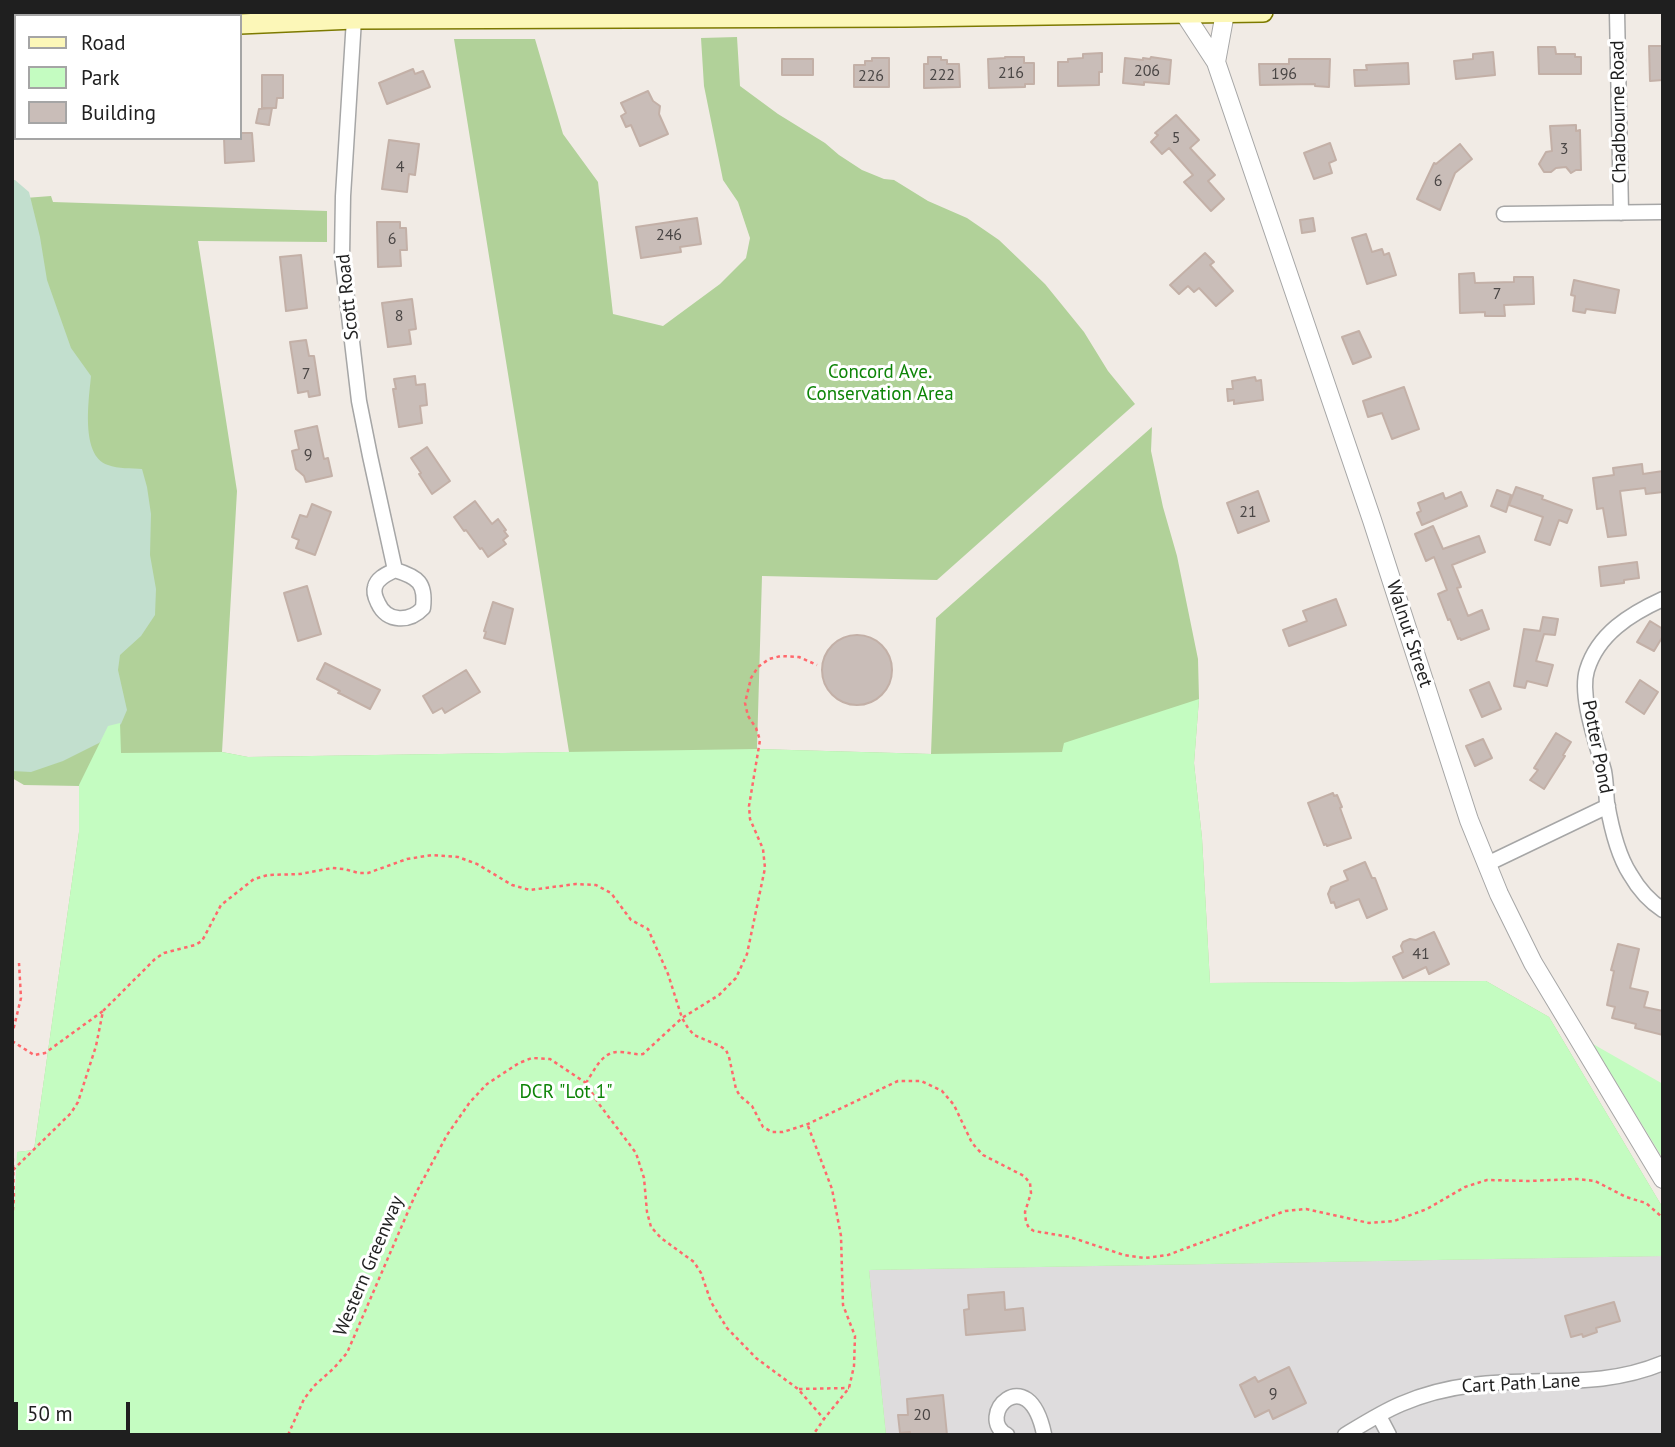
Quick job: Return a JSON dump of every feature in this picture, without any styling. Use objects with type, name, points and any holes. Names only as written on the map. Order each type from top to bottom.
[{"type":"main road","points":[[242,24],[358,17],[1263,12]]},
{"type":"street","name":"Chadbourne Road","points":[[1617,12],[1621,213]]},
{"type":"street","name":"Walnut Street","points":[[1184,13],[1216,62],[1368,509],[1469,820],[1487,864],[1536,970],[1663,1179]]},
{"type":"street","name":"Walnut Street","points":[[1216,62],[1225,13]]},
{"type":"street","name":"Scott Road","points":[[358,17],[343,196],[342,256],[359,401],[395,570]]},
{"type":"street","points":[[1504,214],[1663,212]]},
{"type":"street","name":"Potter Pond","points":[[1663,599],[1641,609],[1614,628],[1600,643],[1586,672],[1586,701],[1604,774],[1616,841],[1629,874],[1652,903],[1663,909]]},
{"type":"street","name":"Potter Pond","points":[[1487,864],[1608,806]]},
{"type":"street","name":"Cart Path Lane","points":[[1345,1435],[1399,1404],[1447,1389],[1483,1384],[1614,1378],[1642,1372],[1663,1363]]},
{"type":"street","points":[[1007,1435],[1002,1432],[997,1422],[998,1409],[1005,1399],[1015,1396],[1031,1401],[1040,1417],[1044,1435]]},
{"type":"street","points":[[1379,1416],[1389,1435]]},
{"type":"path","points":[[817,665],[799,657],[781,656],[769,659],[758,667],[751,678],[745,703],[748,716],[760,740],[749,806],[750,819],[763,849],[765,868],[747,954],[736,978],[719,995],[682,1018],[643,1054],[617,1051],[610,1053],[603,1058],[586,1083],[636,1153],[644,1178],[651,1227],[661,1238],[694,1262],[701,1273],[711,1302],[727,1328],[756,1358],[798,1389],[824,1419]]},
{"type":"path","points":[[12,1041],[34,1055],[45,1054],[103,1011],[155,959],[164,953],[202,941],[221,905],[254,879],[268,875],[332,869],[368,873],[407,859],[432,855],[458,857],[477,864],[512,886],[530,890],[576,884],[596,885],[611,893],[631,920],[648,929],[688,1028],[694,1035],[726,1050],[736,1089],[752,1106],[763,1127],[772,1132],[783,1132],[808,1124],[898,1082],[920,1081],[942,1091],[954,1105],[972,1143],[983,1155],[1024,1176],[1030,1183],[1031,1193],[1025,1212],[1026,1222],[1034,1231],[1070,1237],[1124,1255],[1145,1258],[1168,1255],[1285,1211],[1306,1209],[1369,1223],[1394,1221],[1427,1209],[1465,1186],[1487,1180],[1595,1181],[1646,1203],[1663,1218]]},
{"type":"path","points":[[12,1035],[21,998],[19,963]]},
{"type":"path","points":[[13,1170],[71,1113],[78,1102],[96,1046],[103,1011]]},
{"type":"path","name":"Western Greenway","points":[[288,1435],[304,1399],[346,1353],[416,1193],[447,1135],[470,1102],[486,1084],[532,1058],[550,1059],[586,1083]]},
{"type":"path","points":[[808,1124],[832,1189],[841,1236],[843,1305],[855,1336],[854,1366],[849,1388],[815,1433],[821,1435]]},
{"type":"path","points":[[12,1130],[12,1221]]},
{"type":"path","points":[[798,1389],[849,1388]]},
{"type":"shaded area","points":[[1663,1256],[1663,1435],[886,1435],[869,1270]]},
{"type":"green space","name":"DCR \"Lot 1\"","points":[[737,37],[740,86],[862,170],[894,180],[928,201],[967,218],[999,240],[1045,284],[1084,332],[1108,371],[1135,404],[937,580],[762,576],[757,749],[931,754],[936,618],[1152,427],[1151,451],[1177,556],[1198,659],[1199,699],[1194,763],[1202,838],[1210,983],[1486,981],[1549,1017],[1663,1208],[1663,1256],[869,1270],[886,1435],[17,1152],[34,1150],[79,832],[79,786],[24,785],[12,778],[12,199],[51,196],[53,202],[327,211],[327,242],[198,241],[237,491],[222,752],[248,757],[569,752],[454,39],[535,39],[563,134],[598,182],[613,314],[663,326],[720,284],[746,258],[750,238],[738,202],[723,180],[704,86],[701,38]]},
{"type":"green space","points":[[12,180],[29,192],[47,280],[71,348],[91,376],[88,426],[93,451],[99,460],[108,465],[142,469],[151,514],[150,555],[156,589],[155,615],[141,636],[120,655],[118,670],[127,710],[121,724],[99,743],[63,761],[31,772],[12,771]]},
{"type":"green space","name":"DCR \"Lot 1\"","points":[[1199,699],[1194,763],[1202,838],[1210,983],[1486,981],[1549,1017],[1663,1208],[1663,1256],[869,1270],[886,1435],[12,1435],[12,1254],[17,1152],[34,1150],[79,832],[79,785],[108,726],[120,723],[121,753],[222,752],[248,757],[756,749],[931,754],[1062,752],[1064,743]]},
{"type":"green space","points":[[1593,1044],[1663,1084],[1663,1159]]},
{"type":"building","points":[[1649,46],[1663,46],[1663,80],[1650,81]]},
{"type":"building","points":[[1538,47],[1555,47],[1556,54],[1575,54],[1575,57],[1581,57],[1581,74],[1539,74]]},
{"type":"building","points":[[1493,52],[1495,75],[1456,79],[1454,61],[1473,59],[1473,54]]},
{"type":"building","points":[[1102,53],[1099,85],[1058,86],[1058,62],[1083,58],[1083,54]]},
{"type":"building","points":[[928,57],[941,57],[941,60],[947,60],[947,64],[959,64],[960,87],[924,88],[924,64],[928,64]]},
{"type":"building","points":[[1024,57],[1024,63],[1034,63],[1034,84],[1025,84],[1025,87],[989,88],[988,59]]},
{"type":"building","points":[[1151,57],[1171,60],[1169,84],[1123,83],[1125,58],[1143,60]]},
{"type":"building","points":[[872,58],[889,58],[889,87],[854,87],[854,65],[865,65],[865,61],[872,61]]},
{"type":"building","points":[[782,59],[813,59],[813,75],[782,75]]},
{"type":"building","points":[[1289,59],[1330,59],[1329,87],[1315,84],[1260,85],[1259,64],[1289,64]]},
{"type":"building","points":[[1408,63],[1409,84],[1355,86],[1354,70],[1367,70],[1366,65]]},
{"type":"building","points":[[413,69],[415,74],[423,71],[430,87],[387,104],[379,83]]},
{"type":"building","points":[[262,75],[283,75],[283,98],[277,98],[269,125],[256,123],[259,109],[271,108],[262,108]]},
{"type":"building","points":[[648,91],[653,101],[660,106],[659,114],[668,134],[640,146],[631,125],[626,127],[621,116],[626,113],[621,103]]},
{"type":"building","points":[[1176,115],[1199,140],[1190,148],[1215,175],[1208,181],[1224,199],[1211,211],[1184,182],[1193,175],[1169,148],[1162,154],[1151,142],[1158,135],[1155,133]]},
{"type":"building","points":[[1576,125],[1576,131],[1580,130],[1581,170],[1571,173],[1566,167],[1544,172],[1539,164],[1546,152],[1552,151],[1550,126]]},
{"type":"building","points":[[242,133],[252,133],[254,161],[225,163],[224,140],[242,140]]},
{"type":"building","points":[[389,140],[419,144],[415,175],[409,174],[407,192],[382,189]]},
{"type":"building","points":[[1330,143],[1336,160],[1329,163],[1332,173],[1314,179],[1304,153]]},
{"type":"building","points":[[1460,144],[1472,159],[1455,173],[1440,210],[1417,199],[1434,163]]},
{"type":"building","points":[[697,218],[701,244],[680,247],[681,252],[641,258],[636,227]]},
{"type":"building","points":[[1313,218],[1315,231],[1302,233],[1300,220]]},
{"type":"building","points":[[377,222],[400,222],[400,228],[406,228],[407,250],[400,250],[401,266],[378,267]]},
{"type":"building","points":[[1366,234],[1372,252],[1382,249],[1384,255],[1389,253],[1396,275],[1367,284],[1352,238]]},
{"type":"building","points":[[1205,253],[1214,262],[1210,265],[1233,291],[1216,306],[1199,288],[1194,292],[1188,286],[1179,294],[1170,285]]},
{"type":"building","points":[[301,255],[307,308],[286,311],[280,257]]},
{"type":"building","points":[[1474,273],[1475,283],[1514,282],[1514,277],[1533,277],[1534,304],[1504,305],[1505,316],[1485,316],[1485,312],[1460,313],[1459,274]]},
{"type":"building","points":[[1574,280],[1619,290],[1615,313],[1586,309],[1585,313],[1573,311],[1575,296],[1571,295]]},
{"type":"building","points":[[412,299],[416,329],[409,330],[411,344],[388,347],[382,303]]},
{"type":"building","points":[[1359,331],[1371,357],[1353,364],[1342,337]]},
{"type":"building","points":[[306,340],[309,356],[314,356],[320,395],[309,397],[308,391],[298,393],[290,342]]},
{"type":"building","points":[[415,376],[416,385],[425,384],[427,405],[420,406],[422,423],[399,427],[394,379]]},
{"type":"building","points":[[1255,377],[1256,381],[1261,380],[1263,400],[1234,404],[1234,400],[1228,401],[1227,389],[1233,389],[1232,381]]},
{"type":"building","points":[[1404,387],[1419,429],[1392,439],[1382,413],[1368,417],[1363,401]]},
{"type":"building","points":[[317,426],[324,459],[328,458],[332,476],[306,482],[296,469],[292,451],[299,449],[295,431]]},
{"type":"building","points":[[427,447],[450,481],[432,494],[411,458]]},
{"type":"building","points":[[1642,464],[1643,474],[1663,471],[1663,492],[1646,494],[1645,488],[1620,491],[1626,535],[1608,537],[1603,508],[1597,509],[1593,478],[1614,475],[1613,468]]},
{"type":"building","points":[[1516,487],[1572,510],[1567,523],[1559,520],[1550,545],[1535,540],[1543,517],[1509,505]]},
{"type":"building","points":[[1497,490],[1511,495],[1506,512],[1491,506]]},
{"type":"building","points":[[1258,491],[1269,521],[1238,533],[1227,503]]},
{"type":"building","points":[[1461,492],[1467,506],[1422,525],[1417,513],[1421,511],[1418,503],[1443,493],[1445,499]]},
{"type":"building","points":[[475,501],[492,524],[498,519],[508,536],[503,540],[506,544],[488,557],[454,517]]},
{"type":"building","points":[[312,504],[331,512],[315,555],[296,548],[299,540],[292,537],[300,515],[307,517]]},
{"type":"building","points":[[1433,526],[1443,549],[1479,536],[1485,552],[1452,565],[1461,587],[1457,588],[1468,616],[1482,610],[1489,629],[1461,640],[1458,639],[1450,619],[1448,620],[1438,594],[1447,590],[1434,557],[1426,561],[1415,534]]},
{"type":"building","points":[[1637,562],[1639,578],[1601,586],[1599,567]]},
{"type":"building","points":[[307,586],[321,634],[298,641],[284,593]]},
{"type":"building","points":[[1336,599],[1346,625],[1289,646],[1283,630],[1307,621],[1303,611]]},
{"type":"building","points":[[493,602],[513,609],[505,644],[484,638]]},
{"type":"building","points":[[1543,617],[1558,619],[1555,635],[1544,634],[1536,661],[1553,665],[1547,686],[1527,681],[1525,688],[1514,686],[1524,629],[1540,631]]},
{"type":"building","points":[[1650,621],[1663,629],[1663,636],[1654,651],[1637,642]]},
{"type":"building","points":[[857,635],[882,645],[892,670],[882,695],[857,705],[832,695],[822,670],[832,645]]},
{"type":"building","points":[[325,663],[380,690],[370,709],[317,679]]},
{"type":"building","points":[[466,670],[480,692],[445,713],[442,708],[433,713],[423,696]]},
{"type":"building","points":[[1640,680],[1658,692],[1644,714],[1626,702]]},
{"type":"building","points":[[1489,682],[1501,709],[1482,717],[1470,690]]},
{"type":"building","points":[[1556,733],[1571,742],[1544,789],[1530,780],[1538,770],[1534,768]]},
{"type":"building","points":[[1483,739],[1492,758],[1475,766],[1466,746]]},
{"type":"building","points":[[1333,793],[1334,796],[1337,795],[1342,807],[1340,808],[1351,838],[1327,846],[1324,845],[1308,803]]},
{"type":"building","points":[[1365,862],[1372,878],[1375,878],[1387,909],[1367,918],[1359,899],[1336,908],[1328,894],[1331,887],[1348,880],[1344,871]]},
{"type":"building","points":[[1434,932],[1449,964],[1429,974],[1426,967],[1403,978],[1393,957],[1403,952],[1403,942]]},
{"type":"building","points":[[1618,944],[1639,949],[1630,988],[1648,992],[1644,1007],[1663,1011],[1663,1035],[1635,1028],[1636,1024],[1612,1018],[1615,1007],[1607,1005],[1614,971],[1611,970]]},
{"type":"building","points":[[1004,1292],[1005,1310],[1023,1308],[1025,1330],[966,1335],[964,1310],[969,1309],[968,1295]]},
{"type":"building","points":[[1614,1302],[1620,1321],[1596,1328],[1597,1332],[1583,1337],[1582,1334],[1571,1337],[1565,1316]]},
{"type":"building","points":[[1289,1367],[1306,1403],[1273,1419],[1269,1410],[1255,1417],[1240,1385],[1255,1377],[1258,1382]]},
{"type":"building","points":[[943,1395],[947,1435],[900,1433],[898,1415],[908,1415],[907,1399]]},
{"type":"park label","name":"Concord Ave. Conservation Area","points":[[880,384]]}]
